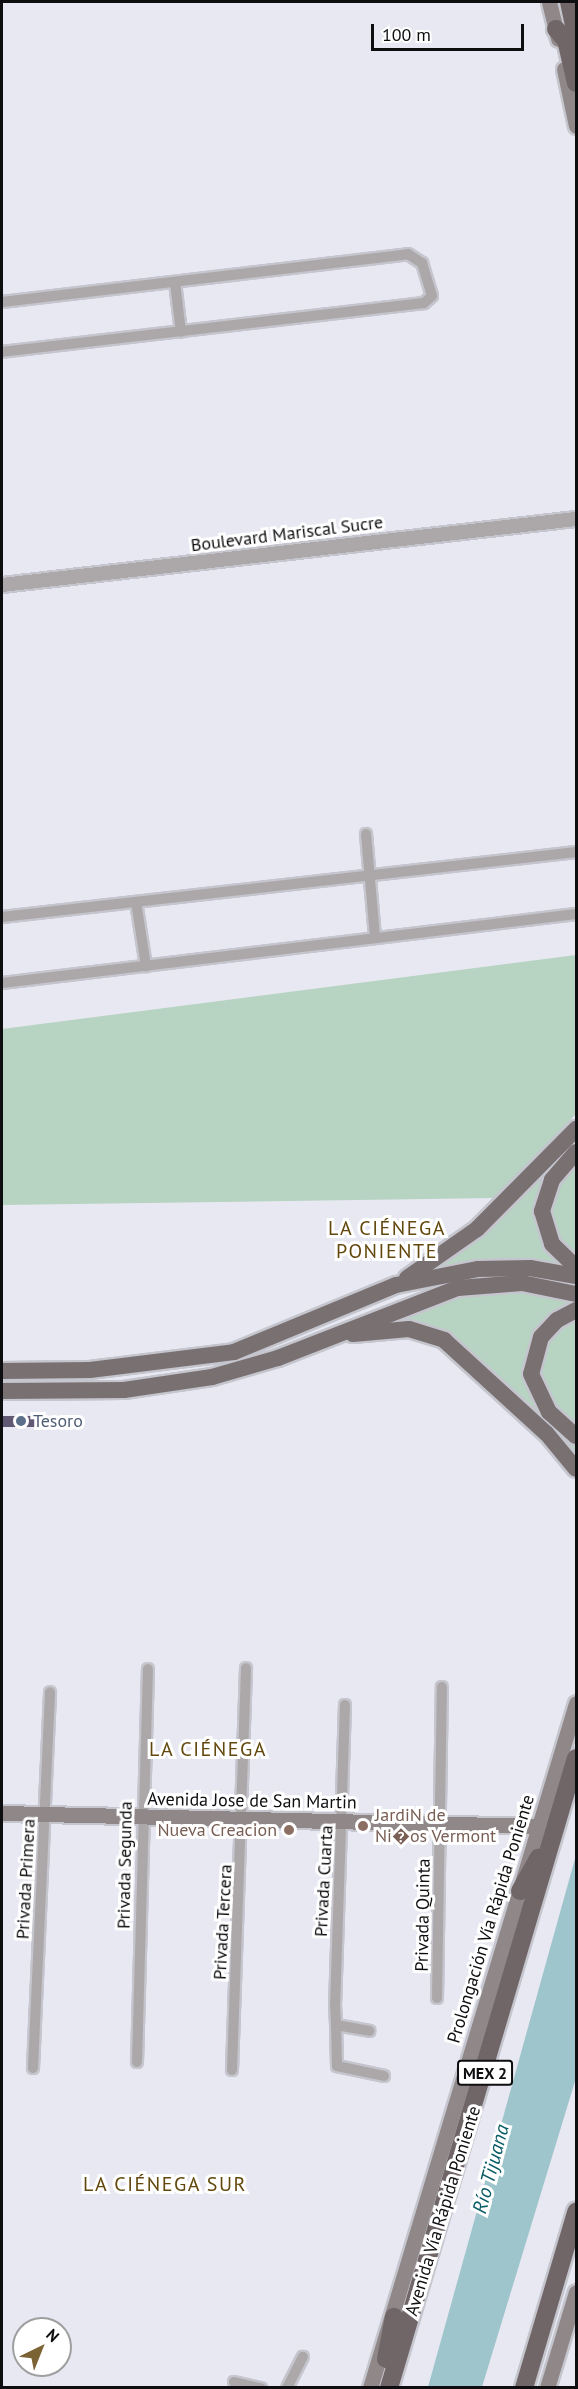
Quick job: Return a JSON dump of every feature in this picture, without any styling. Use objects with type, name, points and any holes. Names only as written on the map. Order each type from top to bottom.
[{"type":"highway","points":[[569,2],[576,36]]},
{"type":"highway","points":[[556,29],[567,40],[576,83]]},
{"type":"highway","points":[[520,1891],[575,1763]]},
{"type":"highway","name":"Avenida Vía Rápida Poniente","points":[[389,2388],[575,1763]]},
{"type":"highway","points":[[524,2388],[576,2212]]},
{"type":"highway","points":[[558,2274],[576,2247]]},
{"type":"highway","points":[[378,2388],[394,2317]]},
{"type":"main road","points":[[549,2],[576,126]]},
{"type":"main road","points":[[396,1285],[477,1229],[576,1129]]},
{"type":"main road","points":[[576,1152],[552,1180],[542,1211],[552,1244],[576,1268]]},
{"type":"main road","points":[[2,1371],[90,1370],[234,1352],[396,1285],[478,1269],[530,1268],[576,1276]]},
{"type":"main road","points":[[2,1391],[168,1386],[242,1370],[334,1337],[458,1288],[522,1284],[576,1294]]},
{"type":"main road","points":[[576,1310],[557,1320],[542,1337],[531,1374],[549,1412],[576,1436]]},
{"type":"main road","points":[[334,1337],[388,1328],[444,1340],[547,1434],[576,1469]]},
{"type":"main road","name":"Prolongación Vía Rápida Poniente","points":[[370,2388],[394,2317],[576,1703]]},
{"type":"main road","name":"Avenida Jose de San Martin","points":[[2,1813],[142,1819],[538,1826]]},
{"type":"main road","points":[[548,2388],[576,2292]]},
{"type":"street","points":[[2,302],[408,254],[422,263],[432,289],[424,303],[2,352]]},
{"type":"street","points":[[175,282],[181,332]]},
{"type":"street","name":"Boulevard Mariscal Sucre","points":[[2,585],[576,519]]},
{"type":"street","points":[[366,834],[375,937]]},
{"type":"street","points":[[2,917],[576,852]]},
{"type":"street","points":[[136,902],[146,966]]},
{"type":"street","points":[[2,983],[576,914]]},
{"type":"street","name":"Privada Tercera","points":[[232,2070],[244,1821],[246,1668]]},
{"type":"street","name":"Privada Segunda","points":[[137,2062],[142,1819],[148,1669]]},
{"type":"street","name":"Privada Quinta","points":[[437,1998],[442,1688]]},
{"type":"street","name":"Privada Primera","points":[[33,2068],[50,1692]]},
{"type":"street","name":"Privada Cuarta","points":[[345,1705],[336,2025],[338,2066],[384,2076]]},
{"type":"street","points":[[336,2025],[369,2031]]},
{"type":"street","points":[[287,2388],[303,2357]]},
{"type":"street","points":[[234,2382],[261,2388]]},
{"type":"green space","points":[[576,955],[576,1114],[495,1198],[2,1205],[2,1029]]},
{"type":"green space","points":[[576,1139],[576,1268],[439,1265],[496,1220]]},
{"type":"green space","points":[[516,1290],[576,1304],[576,1459],[447,1335],[367,1327],[462,1296]]},
{"type":"water","name":"Río Tijuana","points":[[576,1855],[576,2078],[482,2387],[428,2387]]},
{"type":"building","name":"Tesoro","points":[[2,1416],[41,1416],[41,1427],[2,1427]]},
{"type":"place","name":"Tesoro","points":[[21,1421]]},
{"type":"place","name":"JardiN de Ni�os Vermont","points":[[363,1826]]},
{"type":"place","name":"Nueva Creacion","points":[[289,1830]]},
{"type":"district","name":"LA CIÉNEGA PONIENTE","points":[[387,1240]]},
{"type":"district","name":"LA CIÉNEGA","points":[[208,1749]]},
{"type":"district","name":"LA CIÉNEGA SUR","points":[[165,2184]]}]
